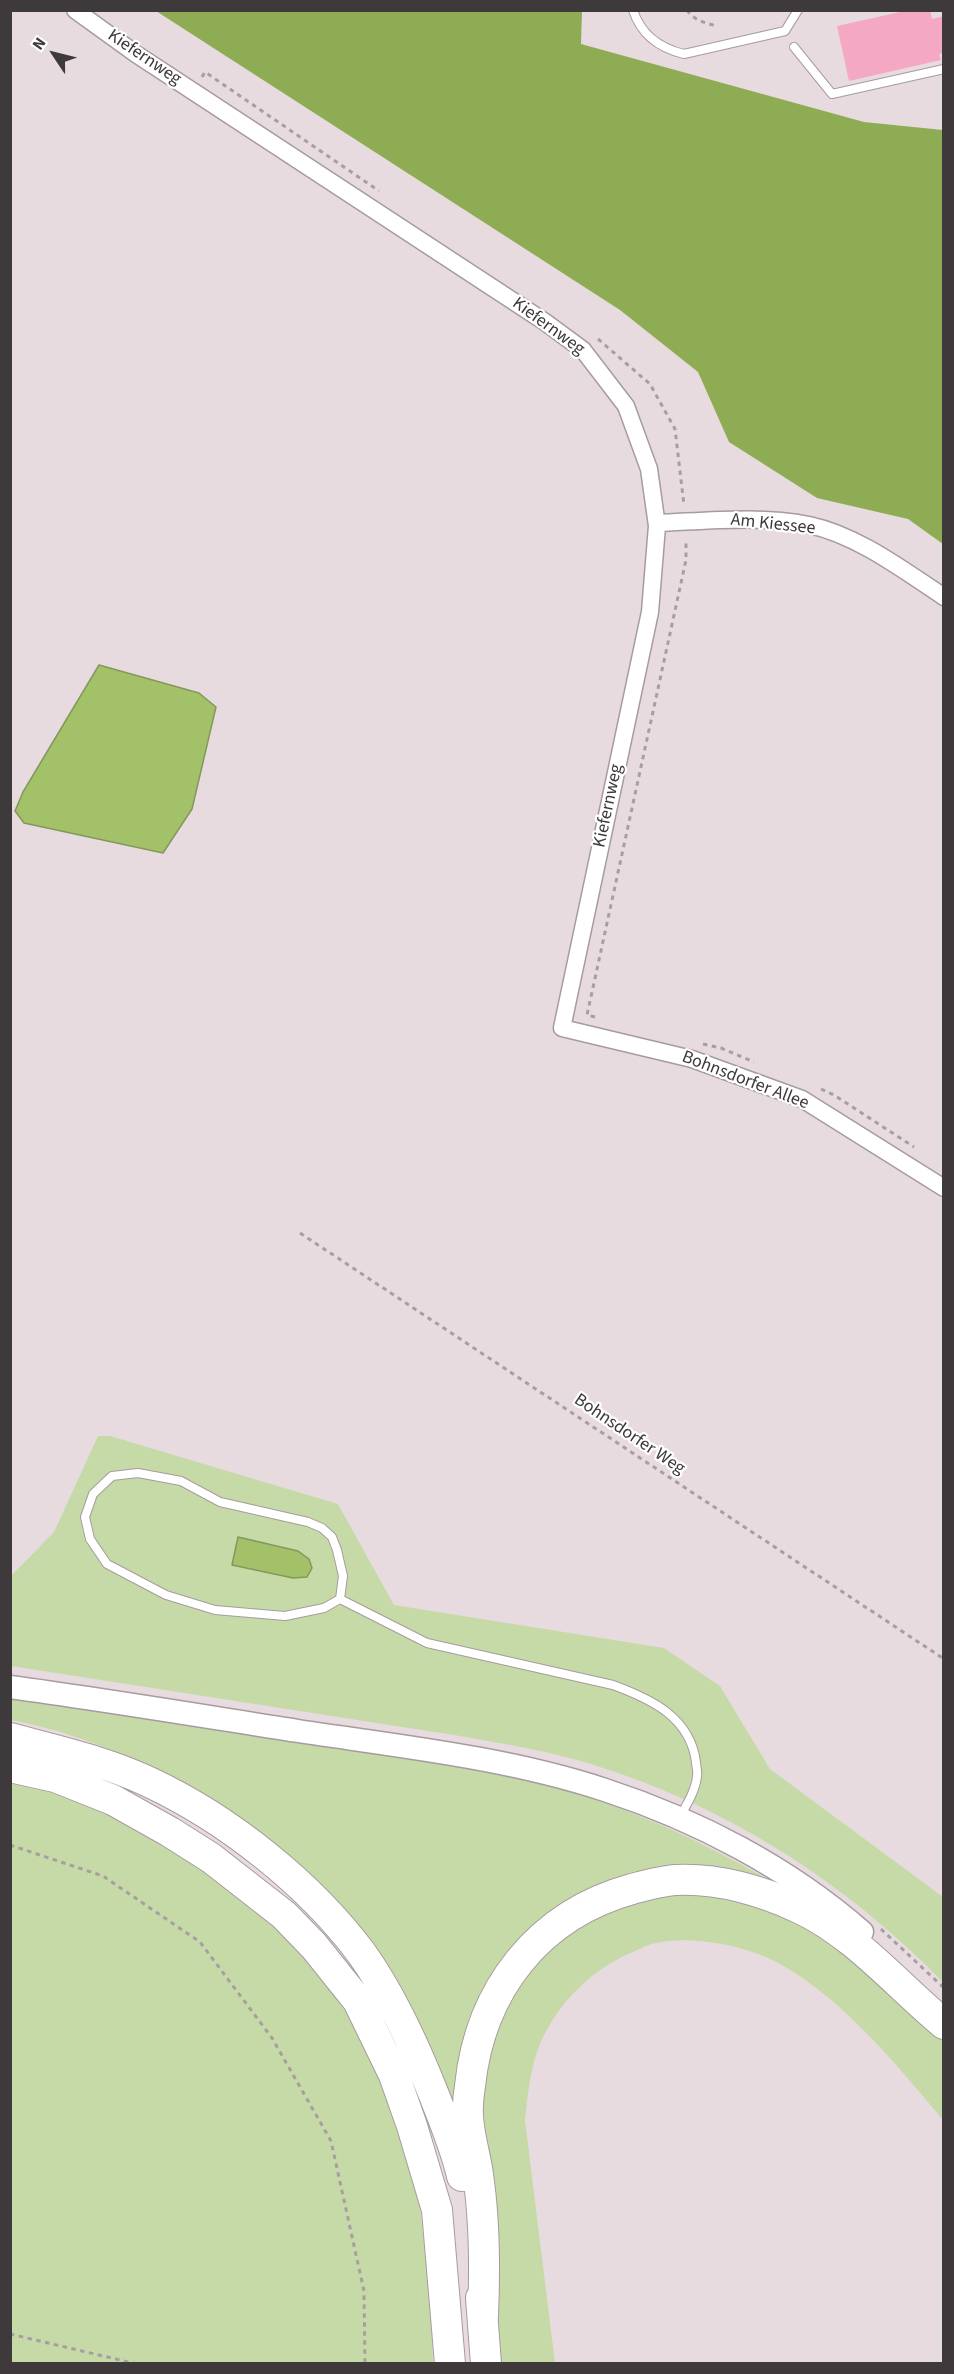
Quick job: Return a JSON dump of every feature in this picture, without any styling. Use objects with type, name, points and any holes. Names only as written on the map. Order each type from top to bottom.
[{"type":"highway","points":[[10,1738],[71,1754],[149,1782],[222,1823],[251,1845],[336,1922],[362,1955],[385,1990],[426,2075],[444,2120],[463,2184],[475,2243],[486,2364]]},
{"type":"highway","points":[[10,1767],[55,1777],[113,1800],[211,1858],[284,1915],[314,1946],[358,2001],[394,2075],[412,2126],[436,2210],[450,2364]]},
{"type":"highway","points":[[483,2316],[485,2253],[478,2175],[468,2124],[470,2085],[476,2051],[488,2011],[497,1992],[533,1944],[560,1922],[597,1900],[654,1883],[704,1881],[756,1892],[800,1908],[828,1925],[856,1946],[944,2024]]},
{"type":"street","name":"Kiefernweg","points":[[75,10],[583,350],[626,406],[649,469],[657,523],[656,566],[650,612],[562,1028]]},
{"type":"street","name":"Am Kiessee","points":[[657,523],[744,519],[810,525],[857,543],[944,597]]},
{"type":"street","name":"Bohnsdorfer Allee","points":[[562,1028],[692,1059],[801,1099],[944,1188]]},
{"type":"street","points":[[10,1687],[458,1756],[547,1774],[605,1790],[679,1819],[742,1850],[821,1900],[855,1926],[894,1961],[944,2014]]},
{"type":"lane","points":[[633,10],[637,23],[650,39],[667,50],[684,54],[785,32],[798,10]]},
{"type":"lane","points":[[794,47],[832,93],[944,69]]},
{"type":"lane","points":[[138,1473],[181,1481],[220,1502],[315,1525],[332,1537],[337,1550],[343,1576],[340,1599],[324,1608],[285,1616],[215,1610],[166,1594],[107,1564],[90,1539],[85,1517],[93,1494],[112,1476],[138,1473]]},
{"type":"lane","points":[[340,1599],[427,1643],[614,1685],[640,1695],[665,1709],[686,1734],[694,1751],[697,1776],[679,1819]]},
{"type":"path","points":[[687,10],[691,16],[701,22],[717,26]]},
{"type":"path","points":[[194,91],[205,72],[384,194]]},
{"type":"path","points":[[598,339],[650,384],[675,429],[685,522],[686,560],[587,1015],[598,1018]]},
{"type":"path","points":[[699,1042],[721,1048],[762,1065]]},
{"type":"path","points":[[813,1086],[834,1095],[914,1147]]},
{"type":"path","name":"Bohnsdorfer Weg","points":[[300,1233],[944,1659]]},
{"type":"path","points":[[10,1845],[103,1876],[200,1942],[272,2038],[331,2141],[364,2291],[365,2364]]},
{"type":"path","points":[[10,2334],[137,2364]]},
{"type":"shaded area","points":[[156,11],[582,11],[581,44],[864,122],[943,130],[943,544],[908,519],[817,498],[729,442],[698,372],[620,310]]},
{"type":"shaded area","points":[[99,665],[199,693],[216,707],[192,809],[163,853],[24,823],[15,811],[23,792]]},
{"type":"shaded area","points":[[98,1436],[110,1436],[338,1504],[394,1605],[664,1648],[720,1686],[770,1769],[943,1897],[943,1982],[866,1912],[825,1880],[782,1852],[691,1803],[643,1782],[594,1765],[544,1752],[460,1736],[11,1666],[10,1577],[54,1532]]},
{"type":"shaded area","points":[[238,1537],[298,1551],[309,1559],[312,1568],[307,1577],[293,1578],[232,1565]]},
{"type":"shaded area","points":[[11,1698],[430,1762],[536,1783],[596,1800],[647,1819],[769,1880],[600,1890],[462,2049],[455,2103],[393,1981],[150,1767],[82,1739],[11,1720]]},
{"type":"shaded area","points":[[10,1780],[89,1802],[174,1844],[283,1932],[334,1995],[356,2027],[387,2090],[407,2146],[420,2209],[430,2289],[433,2363],[11,2363]]},
{"type":"shaded area","points":[[706,1890],[811,1923],[936,2033],[943,2042],[943,2120],[868,2034],[825,1995],[780,1964],[736,1947],[686,1940],[653,1944],[620,1958],[578,1988],[557,2014],[540,2044],[530,2081],[525,2120],[555,2363],[498,2364],[473,2124],[502,2003],[557,1937],[643,1896]]},
{"type":"building","points":[[909,10],[930,10],[932,19],[944,16],[944,53],[939,54],[941,60],[849,81],[837,26]]}]
